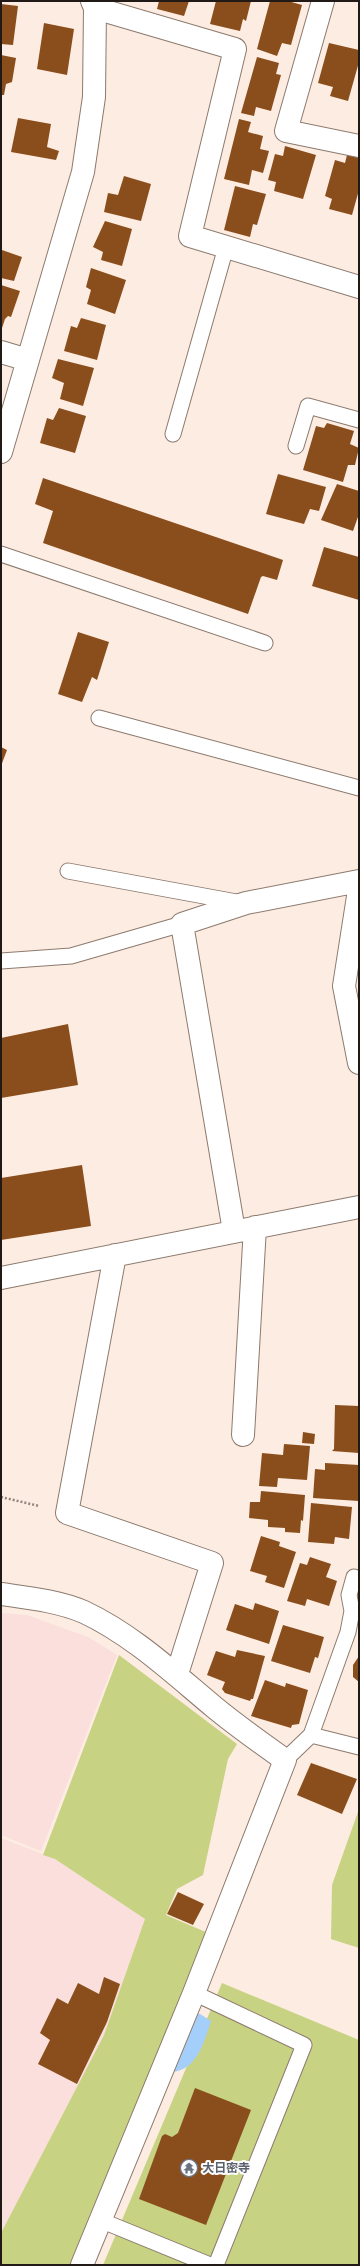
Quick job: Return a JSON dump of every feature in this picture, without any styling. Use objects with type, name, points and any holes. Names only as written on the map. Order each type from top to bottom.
[{"type":"street","points":[[323,1],[286,131],[359,146]]},
{"type":"street","points":[[1,452],[83,172],[94,97],[94,4],[235,49],[190,236],[359,287]]},
{"type":"street","points":[[1,352],[28,360]]},
{"type":"street","points":[[234,1231],[182,924],[246,903],[359,881]]},
{"type":"street","points":[[359,890],[353,974],[344,986],[359,1063]]},
{"type":"street","points":[[1,1278],[359,1207]]},
{"type":"street","points":[[242,1435],[255,1227]]},
{"type":"street","points":[[115,1255],[67,1513],[212,1563],[177,1674]]},
{"type":"street","points":[[1,1594],[36,1599],[84,1612],[115,1630],[177,1674],[214,1707],[285,1760],[194,1994],[82,2265]]},
{"type":"lane","points":[[173,434],[226,247]]},
{"type":"lane","points":[[296,446],[308,406],[359,420]]},
{"type":"lane","points":[[1,554],[265,643]]},
{"type":"lane","points":[[99,718],[359,788]]},
{"type":"lane","points":[[68,871],[246,903]]},
{"type":"lane","points":[[1,961],[71,956],[182,924]]},
{"type":"lane","points":[[285,1760],[311,1735],[348,1632],[352,1611],[349,1595],[354,1577]]},
{"type":"lane","points":[[311,1735],[359,1747]]},
{"type":"lane","points":[[194,1994],[304,2045],[216,2265]]},
{"type":"lane","points":[[100,2220],[210,2265]]},
{"type":"path","points":[[1,1497],[67,1513]]},
{"type":"shaded area","points":[[1,1613],[27,1615],[88,1637],[117,1655],[41,1851],[1,1835]]},
{"type":"shaded area","points":[[1,1838],[55,1859],[145,1919],[104,2035],[1,2233]]},
{"type":"green space","points":[[119,1655],[237,1744],[228,1759],[203,1875],[177,1889],[166,1915],[208,1933],[78,2265],[1,2265],[1,2233],[104,2035],[145,1919],[55,1859],[43,1855]]},
{"type":"green space","points":[[359,1809],[359,1948],[331,1939],[332,1885]]},
{"type":"green space","points":[[222,1983],[359,2040],[359,2265],[103,2265]]},
{"type":"water","points":[[192,2012],[200,2014],[211,2021],[202,2046],[193,2061],[181,2070],[172,2072]]},
{"type":"building","points":[[159,1],[189,1],[184,16],[157,9]]},
{"type":"building","points":[[216,1],[251,1],[246,21],[243,19],[240,31],[210,24]]},
{"type":"building","points":[[270,1],[288,1],[302,5],[291,45],[282,43],[277,56],[257,49]]},
{"type":"building","points":[[1,4],[18,6],[13,45],[1,44]]},
{"type":"building","points":[[44,23],[74,29],[67,75],[37,69]]},
{"type":"building","points":[[329,43],[359,50],[359,62],[348,101],[330,96],[333,87],[318,83]]},
{"type":"building","points":[[1,55],[16,58],[12,82],[6,84],[4,95],[1,95]]},
{"type":"building","points":[[257,57],[279,63],[276,74],[281,75],[271,111],[256,107],[254,116],[241,113]]},
{"type":"building","points":[[18,118],[51,124],[47,147],[59,151],[56,160],[11,152]]},
{"type":"building","points":[[239,119],[251,122],[248,132],[263,136],[260,149],[269,151],[263,173],[252,170],[249,185],[224,179]]},
{"type":"building","points":[[285,146],[316,155],[303,199],[274,191],[276,182],[268,180],[275,154],[283,156]]},
{"type":"building","points":[[347,155],[359,158],[359,190],[352,215],[329,209],[332,199],[325,196],[335,160],[345,163]]},
{"type":"building","points":[[124,176],[151,184],[141,221],[104,212],[108,193],[118,195]]},
{"type":"building","points":[[235,186],[266,194],[257,225],[253,224],[250,237],[224,230]]},
{"type":"building","points":[[105,221],[132,229],[122,266],[101,260],[103,252],[93,247]]},
{"type":"building","points":[[2,250],[22,257],[14,281],[1,278]]},
{"type":"building","points":[[91,268],[126,280],[115,314],[87,304],[91,290],[86,287]]},
{"type":"building","points":[[1,285],[20,291],[11,317],[8,316],[5,319],[2,328]]},
{"type":"building","points":[[81,318],[106,325],[97,360],[64,351],[71,326],[77,328]]},
{"type":"building","points":[[58,359],[94,368],[83,406],[60,399],[64,383],[52,378]]},
{"type":"building","points":[[59,408],[86,416],[75,453],[40,443],[47,418],[53,420]]},
{"type":"building","points":[[327,423],[354,431],[350,444],[359,448],[355,465],[348,465],[343,482],[303,470],[316,426],[324,428]]},
{"type":"building","points":[[278,474],[326,487],[319,511],[310,509],[304,524],[266,514]]},
{"type":"building","points":[[43,478],[283,560],[277,580],[263,576],[261,577],[248,614],[43,543],[53,511],[35,504]]},
{"type":"building","points":[[337,484],[359,491],[359,514],[353,531],[321,520]]},
{"type":"building","points":[[324,547],[359,557],[359,600],[312,586]]},
{"type":"building","points":[[78,632],[109,642],[97,680],[92,677],[82,702],[58,694]]},
{"type":"building","points":[[1,747],[7,750],[1,766]]},
{"type":"building","points":[[68,1024],[78,1085],[1,1098],[1,1038]]},
{"type":"building","points":[[82,1165],[91,1226],[1,1240],[1,1178]]},
{"type":"building","points":[[335,1405],[359,1406],[359,1453],[332,1451],[334,1449]]},
{"type":"building","points":[[303,1432],[315,1434],[314,1444],[302,1443]]},
{"type":"building","points":[[284,1444],[310,1446],[307,1480],[278,1478],[277,1487],[259,1486],[262,1453],[283,1455]]},
{"type":"building","points":[[325,1463],[359,1465],[359,1501],[313,1498],[315,1469],[325,1470]]},
{"type":"building","points":[[261,1491],[305,1495],[303,1521],[301,1520],[300,1533],[285,1532],[285,1528],[268,1527],[268,1520],[249,1518],[250,1502],[260,1502]]},
{"type":"building","points":[[311,1503],[352,1507],[349,1539],[335,1537],[334,1544],[308,1542]]},
{"type":"building","points":[[261,1536],[280,1542],[279,1546],[296,1552],[284,1588],[265,1582],[267,1576],[250,1571]]},
{"type":"building","points":[[310,1557],[331,1564],[326,1577],[337,1581],[329,1606],[307,1599],[305,1606],[287,1601],[300,1563],[307,1565]]},
{"type":"building","points":[[255,1603],[279,1611],[269,1644],[226,1630],[235,1604],[253,1610]]},
{"type":"building","points":[[283,1625],[324,1637],[318,1658],[315,1657],[310,1673],[271,1661]]},
{"type":"building","points":[[237,1650],[265,1656],[253,1699],[250,1701],[225,1693],[222,1689],[225,1682],[207,1675],[216,1651],[235,1657]]},
{"type":"building","points":[[359,1656],[359,1682],[353,1677],[353,1665]]},
{"type":"building","points":[[265,1680],[285,1687],[286,1683],[308,1690],[299,1724],[292,1725],[291,1728],[251,1716]]},
{"type":"building","points":[[311,1763],[357,1779],[342,1814],[297,1795]]},
{"type":"building","points":[[178,1892],[204,1904],[193,1925],[167,1914]]},
{"type":"building","points":[[104,1977],[120,1984],[107,2022],[77,2084],[38,2064],[50,2040],[40,2033],[57,1998],[68,2004],[78,1983],[99,1994]]},
{"type":"building","name":"大日密寺","points":[[195,2088],[251,2110],[206,2225],[139,2199],[162,2136],[165,2134],[172,2137],[178,2133]]},
{"type":"place","name":"大日密寺","points":[[189,2168]]}]
